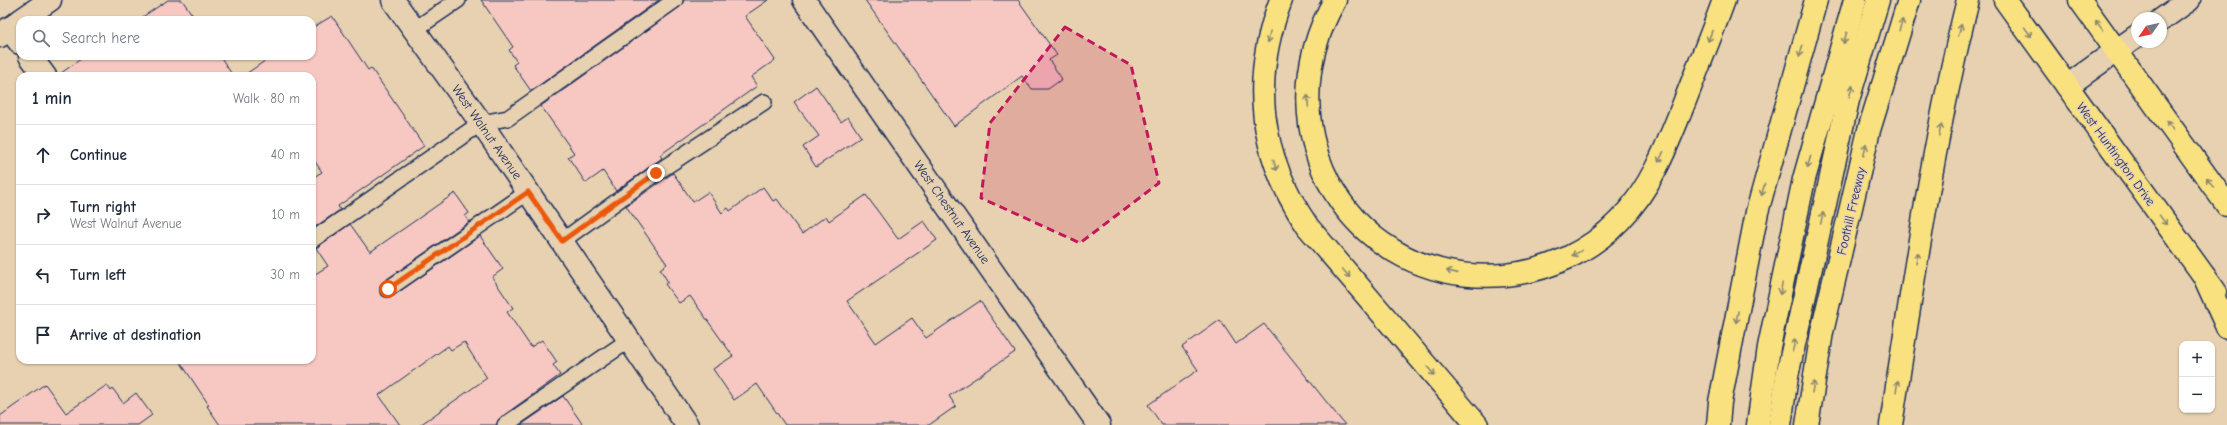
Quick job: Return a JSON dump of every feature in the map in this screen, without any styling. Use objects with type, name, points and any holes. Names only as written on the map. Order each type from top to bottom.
[{"type":"main road","points":[[1281,0],[1271,26],[1263,68],[1263,98],[1266,133],[1275,166],[1288,196],[1308,227],[1477,425]]},
{"type":"main road","points":[[1335,0],[1323,22],[1315,44],[1309,68],[1307,92],[1313,140],[1331,188],[1352,216],[1367,231],[1389,248],[1434,268],[1461,274],[1486,276],[1519,274],[1543,268],[1585,249],[1620,221],[1637,200],[1654,172],[1671,137],[1724,0]]},
{"type":"main road","points":[[1718,425],[1720,402],[1757,212],[1816,0]]},
{"type":"main road","points":[[1758,425],[1768,347],[1804,179],[1855,0]]},
{"type":"main road","points":[[1780,425],[1787,376],[1848,100],[1878,0]]},
{"type":"main road","name":"Foothill Freeway","points":[[1807,425],[1822,332],[1869,130],[1909,0]]},
{"type":"main road","points":[[1891,425],[1921,231],[1953,59],[1968,0]]},
{"type":"main road","name":"West Huntington Drive","points":[[2005,0],[2227,309]]},
{"type":"main road","points":[[2080,0],[2227,205]]},
{"type":"main road","points":[[2204,276],[2227,327]]},
{"type":"street","points":[[30,16],[50,0]]},
{"type":"street","name":"West Walnut Avenue","points":[[393,0],[481,123],[687,425]]},
{"type":"street","name":"West Chestnut Avenue","points":[[804,0],[1099,425]]},
{"type":"street","points":[[2167,16],[2189,0]]},
{"type":"street","points":[[2067,86],[2131,40]]},
{"type":"street","points":[[33,60],[42,72]]},
{"type":"lane","points":[[414,30],[458,0]]},
{"type":"lane","points":[[316,237],[481,123],[508,118],[675,0]]},
{"type":"lane","points":[[562,241],[656,173],[764,102]]},
{"type":"lane","points":[[388,289],[528,192]]},
{"type":"lane","points":[[505,425],[629,340]]},
{"type":"highlighted area","points":[[1065,27],[1131,65],[1159,183],[1080,243],[981,198],[990,123]]},
{"type":"building","points":[[168,0],[182,0],[193,16],[144,16]]},
{"type":"building","points":[[481,0],[659,0],[531,91],[513,65],[517,62],[509,50],[513,47]]},
{"type":"building","points":[[684,0],[768,0],[745,16],[775,60],[751,77],[757,86],[660,155],[662,158],[616,191],[603,171],[586,183],[568,157],[574,153],[541,106],[680,7]]},
{"type":"building","points":[[865,0],[1018,0],[1057,55],[1049,60],[1062,79],[1048,89],[1032,89],[1022,76],[954,126]]},
{"type":"building","points":[[332,16],[368,70],[371,68],[424,146],[338,206],[340,210],[316,226],[316,176],[322,172],[316,163],[316,72],[249,72],[266,60],[316,60],[316,26]]},
{"type":"building","points":[[79,60],[223,60],[230,72],[63,72]]},
{"type":"building","points":[[816,86],[841,122],[848,117],[861,137],[816,167],[803,147],[819,136],[794,102]]},
{"type":"building","points":[[673,173],[693,202],[708,192],[722,213],[728,208],[730,211],[763,187],[773,201],[777,199],[802,234],[826,216],[829,221],[866,195],[898,239],[924,221],[937,240],[847,301],[876,343],[912,318],[926,338],[980,301],[1015,352],[949,396],[956,406],[929,425],[785,425],[757,384],[734,400],[713,369],[733,356],[690,296],[679,303],[665,284],[668,282],[660,269],[667,264],[626,206]]},
{"type":"building","points":[[455,193],[469,213],[465,216],[469,222],[383,282],[380,286],[380,294],[385,297],[393,296],[480,236],[503,269],[492,277],[513,308],[507,312],[531,347],[542,340],[557,362],[553,365],[560,375],[500,418],[496,425],[420,425],[487,378],[464,342],[451,350],[448,346],[379,395],[400,425],[220,425],[207,406],[209,405],[182,364],[316,364],[316,274],[328,266],[316,248],[350,224],[370,252]]},
{"type":"building","points":[[1220,320],[1236,344],[1264,324],[1345,425],[1162,425],[1148,405],[1198,370],[1182,347]]},
{"type":"building","points":[[45,384],[66,413],[107,385],[111,391],[113,389],[123,403],[136,393],[152,415],[138,425],[0,425],[0,416]]},
{"type":"building","points":[[563,396],[583,425],[521,425]]},
{"type":"route","points":[[388,289],[528,192],[562,241],[656,173]]}]
